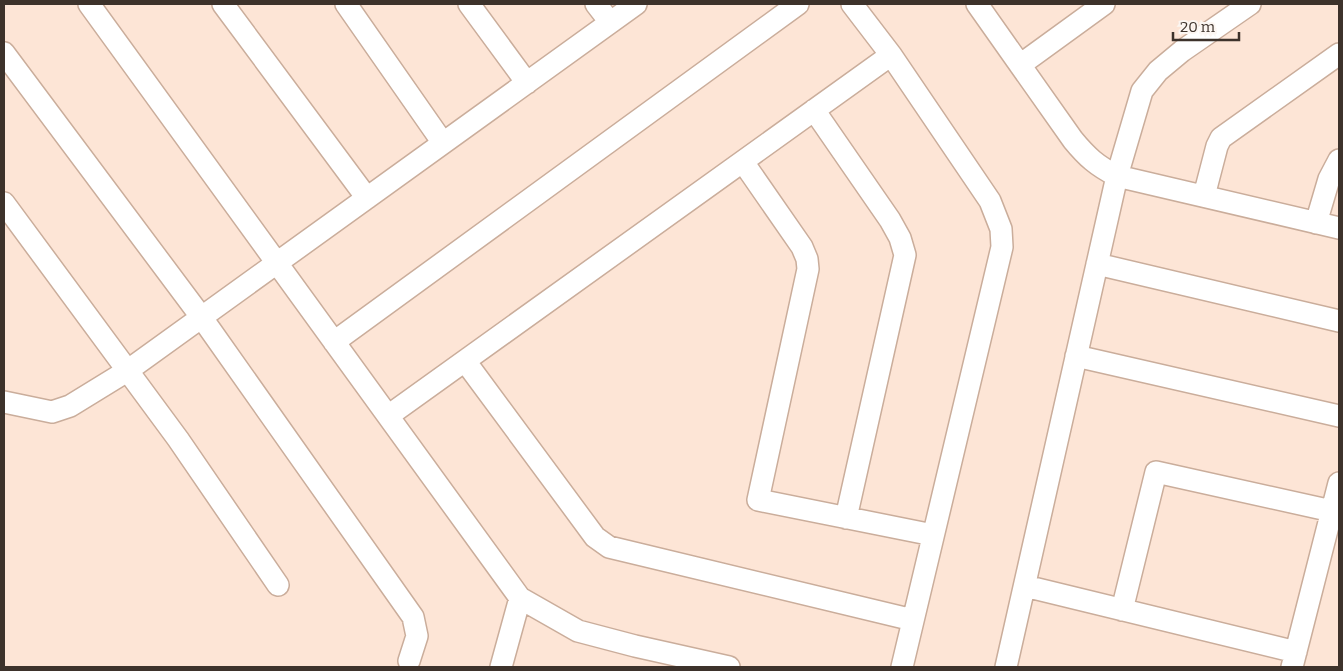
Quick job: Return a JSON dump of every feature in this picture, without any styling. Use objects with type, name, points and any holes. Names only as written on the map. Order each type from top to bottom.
[{"type":"street","points":[[89,4],[520,598],[578,631],[729,667]]},
{"type":"street","points":[[223,4],[367,198]]},
{"type":"street","points":[[346,4],[443,143]]},
{"type":"street","points":[[470,4],[527,83]]},
{"type":"street","points":[[596,4],[610,22]]},
{"type":"street","points":[[4,402],[52,412],[70,406],[127,371],[636,4]]},
{"type":"street","points":[[334,342],[798,4]]},
{"type":"street","points":[[852,4],[891,55],[990,201],[1002,229],[1002,247],[902,667]]},
{"type":"street","points":[[977,4],[1073,140],[1098,166],[1117,176],[1339,228]]},
{"type":"street","points":[[1020,65],[1104,4]]},
{"type":"street","points":[[1006,667],[1117,176],[1142,90],[1158,70],[1250,4]]},
{"type":"street","points":[[4,53],[202,318],[413,617],[417,636],[409,661]]},
{"type":"street","points":[[1204,196],[1217,146],[1221,138],[1339,54]]},
{"type":"street","points":[[388,416],[891,55]]},
{"type":"street","points":[[814,110],[890,220],[900,238],[904,255],[846,518]]},
{"type":"street","points":[[1316,223],[1329,179],[1339,160]]},
{"type":"street","points":[[742,162],[802,247],[807,259],[808,269],[758,500],[933,535]]},
{"type":"street","points":[[4,204],[178,439],[278,585]]},
{"type":"street","points":[[1097,264],[1339,321]]},
{"type":"street","points":[[1076,356],[1339,416]]},
{"type":"street","points":[[466,361],[595,538],[609,547],[913,620]]},
{"type":"street","points":[[1122,610],[1156,472],[1332,511]]},
{"type":"street","points":[[1025,586],[1122,610],[1294,660],[1339,483]]},
{"type":"street","points":[[501,667],[520,598]]}]
